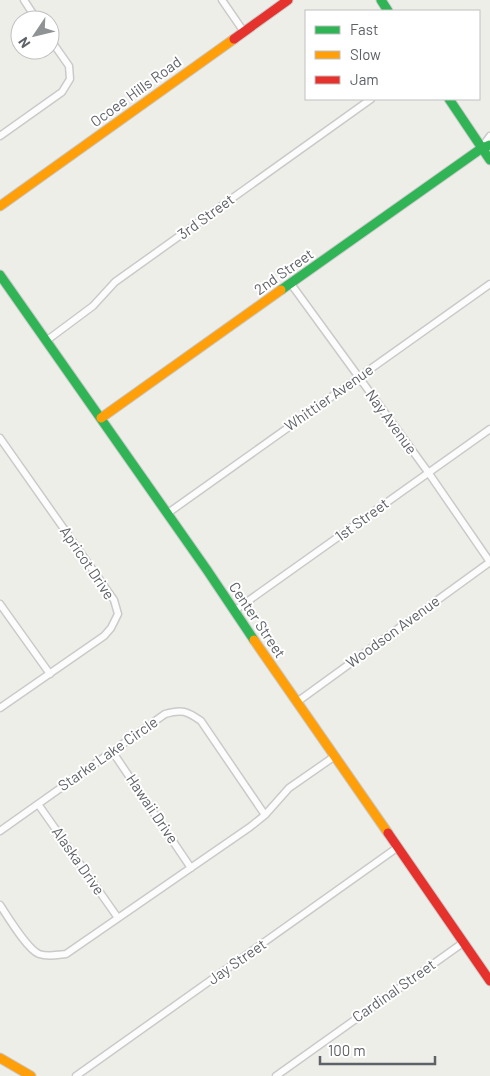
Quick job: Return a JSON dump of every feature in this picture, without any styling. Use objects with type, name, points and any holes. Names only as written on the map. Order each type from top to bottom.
[{"type":"street","points":[[222,0],[244,32]]},
{"type":"street","name":"Ocoee Hills Road","points":[[0,206],[288,0]]},
{"type":"street","points":[[0,136],[62,92],[70,79],[69,66],[60,53]]},
{"type":"street","name":"3rd Street","points":[[46,341],[93,306],[115,282],[370,100]]},
{"type":"street","points":[[450,100],[486,147],[490,160]]},
{"type":"street","points":[[486,147],[490,136]]},
{"type":"street","name":"2nd Street","points":[[101,418],[486,147]]},
{"type":"street","name":"Center Street","points":[[0,275],[168,513],[490,981]]},
{"type":"street","name":"Nay Avenue","points":[[291,284],[428,472],[490,562]]},
{"type":"street","name":"Whittier Avenue","points":[[168,513],[490,284]]},
{"type":"street","name":"1st Street","points":[[234,611],[490,429]]},
{"type":"street","name":"Apricot Drive","points":[[0,438],[114,600],[118,614],[111,628],[104,636],[0,708]]},
{"type":"street","name":"Woodson Avenue","points":[[297,702],[490,562]]},
{"type":"street","points":[[0,604],[50,674]]},
{"type":"street","name":"Starke Lake Circle","points":[[0,830],[165,714],[177,710],[188,712],[201,721],[265,815]]},
{"type":"street","name":"Hawaii Drive","points":[[112,751],[191,868]]},
{"type":"street","points":[[0,905],[31,949],[39,954],[53,956],[66,954],[250,827],[265,815],[289,788],[335,756]]},
{"type":"street","name":"Alaska Drive","points":[[38,804],[118,918]]},
{"type":"street","name":"Jay Street","points":[[76,1076],[398,847]]},
{"type":"street","name":"Cardinal Street","points":[[276,1076],[464,942]]},
{"type":"street","points":[[0,1058],[31,1076]]},
{"type":"traffic: fast","points":[[381,0],[387,10]]},
{"type":"traffic: fast","points":[[450,100],[490,160]]},
{"type":"traffic: fast","points":[[281,290],[482,148],[490,145]]},
{"type":"traffic: fast","points":[[0,275],[254,640]]},
{"type":"traffic: slow","points":[[0,206],[234,39]]},
{"type":"traffic: slow","points":[[101,418],[281,290]]},
{"type":"traffic: slow","points":[[254,640],[388,833]]},
{"type":"traffic: slow","points":[[0,1058],[31,1076]]},
{"type":"traffic: jam","points":[[234,39],[288,0]]},
{"type":"traffic: jam","points":[[388,833],[490,981]]}]
